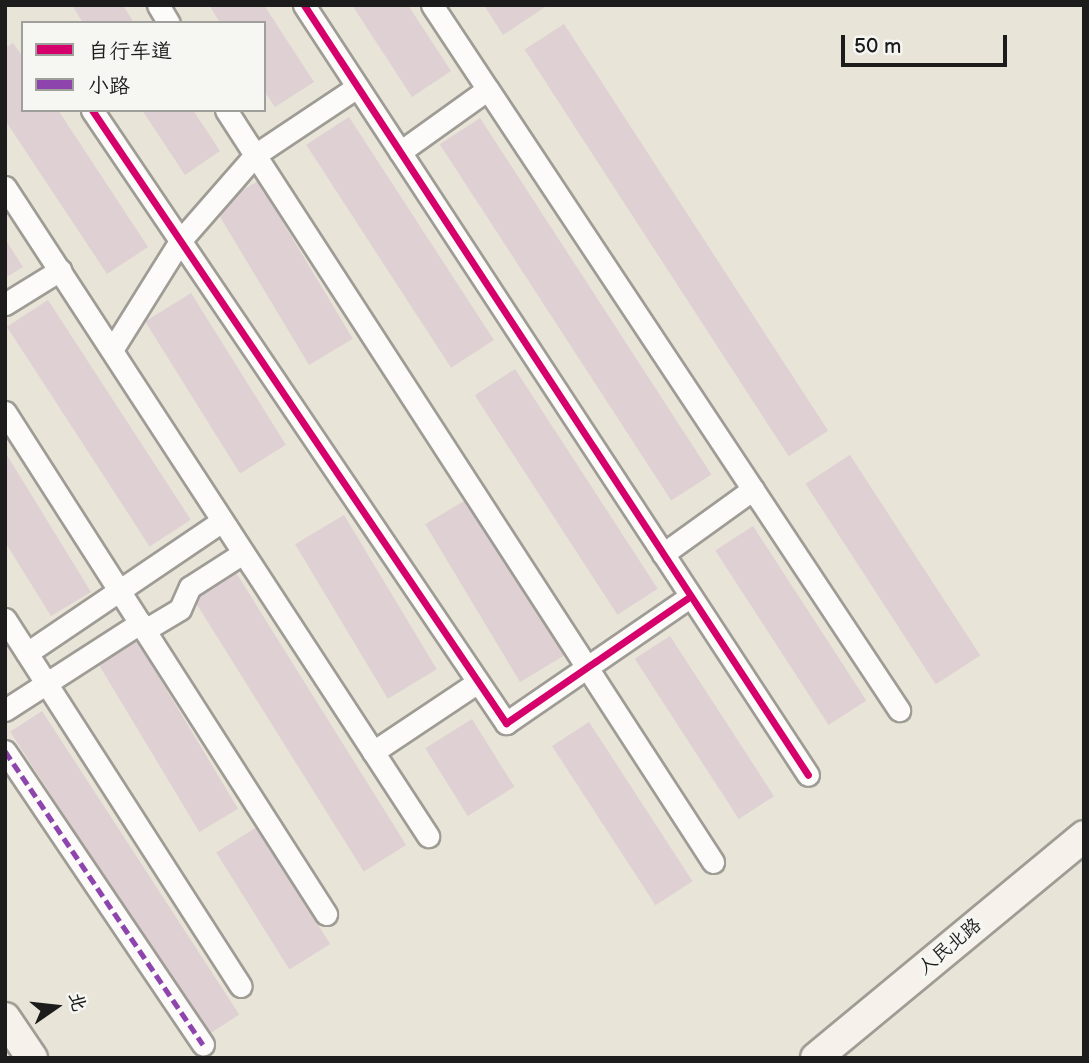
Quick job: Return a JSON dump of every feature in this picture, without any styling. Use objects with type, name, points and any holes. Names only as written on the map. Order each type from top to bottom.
[{"type":"main road","name":"人民北路","points":[[816,1058],[1084,836]]},
{"type":"main road","points":[[5,1018],[32,1058]]},
{"type":"street","points":[[158,5],[168,21]]},
{"type":"street","points":[[304,5],[807,775]]},
{"type":"street","points":[[432,5],[899,710]]},
{"type":"street","points":[[111,350],[180,241],[255,155],[357,87]]},
{"type":"street","points":[[400,152],[488,89]]},
{"type":"street","points":[[93,112],[506,723],[691,596]]},
{"type":"street","points":[[227,112],[713,862]]},
{"type":"street","points":[[5,187],[428,836]]},
{"type":"street","points":[[5,304],[60,270]]},
{"type":"street","points":[[5,412],[327,914]]},
{"type":"street","points":[[663,554],[753,489]]},
{"type":"street","points":[[27,653],[222,521]]},
{"type":"street","points":[[5,710],[143,626],[180,609],[190,587],[243,552]]},
{"type":"street","points":[[5,619],[241,986]]},
{"type":"street","points":[[373,752],[478,682]]},
{"type":"street","points":[[5,751],[203,1044]]},
{"type":"building","points":[[72,5],[123,5],[133,21],[82,21]]},
{"type":"building","points":[[209,5],[264,5],[314,82],[275,107],[266,94],[266,21],[219,21]]},
{"type":"building","points":[[352,5],[408,5],[451,71],[412,97]]},
{"type":"building","points":[[484,5],[548,5],[503,35]]},
{"type":"building","points":[[564,24],[828,431],[789,456],[525,50]]},
{"type":"building","points":[[13,43],[21,54],[21,112],[59,112],[148,247],[107,274],[5,120],[5,48]]},
{"type":"building","points":[[143,112],[194,112],[220,151],[185,175]]},
{"type":"building","points":[[349,117],[494,340],[451,368],[306,145]]},
{"type":"building","points":[[480,118],[711,474],[671,501],[440,144]]},
{"type":"building","points":[[258,181],[353,339],[309,365],[214,207]]},
{"type":"building","points":[[5,239],[23,267],[5,278]]},
{"type":"building","points":[[191,293],[286,445],[240,473],[145,322]]},
{"type":"building","points":[[48,300],[191,520],[150,546],[7,327]]},
{"type":"building","points":[[515,369],[658,589],[617,615],[475,395]]},
{"type":"building","points":[[5,452],[91,592],[51,616],[5,542]]},
{"type":"building","points":[[850,455],[980,655],[936,684],[806,484]]},
{"type":"building","points":[[469,498],[564,656],[520,682],[425,524]]},
{"type":"building","points":[[344,515],[437,669],[388,699],[295,544]]},
{"type":"building","points":[[753,526],[866,700],[829,725],[715,551]]},
{"type":"building","points":[[235,571],[406,845],[364,871],[193,597]]},
{"type":"building","points":[[670,636],[774,796],[739,819],[635,659]]},
{"type":"building","points":[[136,639],[238,809],[199,832],[97,662]]},
{"type":"building","points":[[42,711],[239,1015],[207,1035],[10,732]]},
{"type":"building","points":[[472,719],[514,787],[468,816],[425,748]]},
{"type":"building","points":[[589,722],[692,881],[656,905],[552,746]]},
{"type":"building","points":[[257,827],[330,944],[289,969],[216,852]]},
{"type":"marked path","points":[[5,751],[203,1044]]},
{"type":"cycle path","points":[[304,5],[808,775]]},
{"type":"cycle path","points":[[93,112],[506,723],[691,596]]}]
